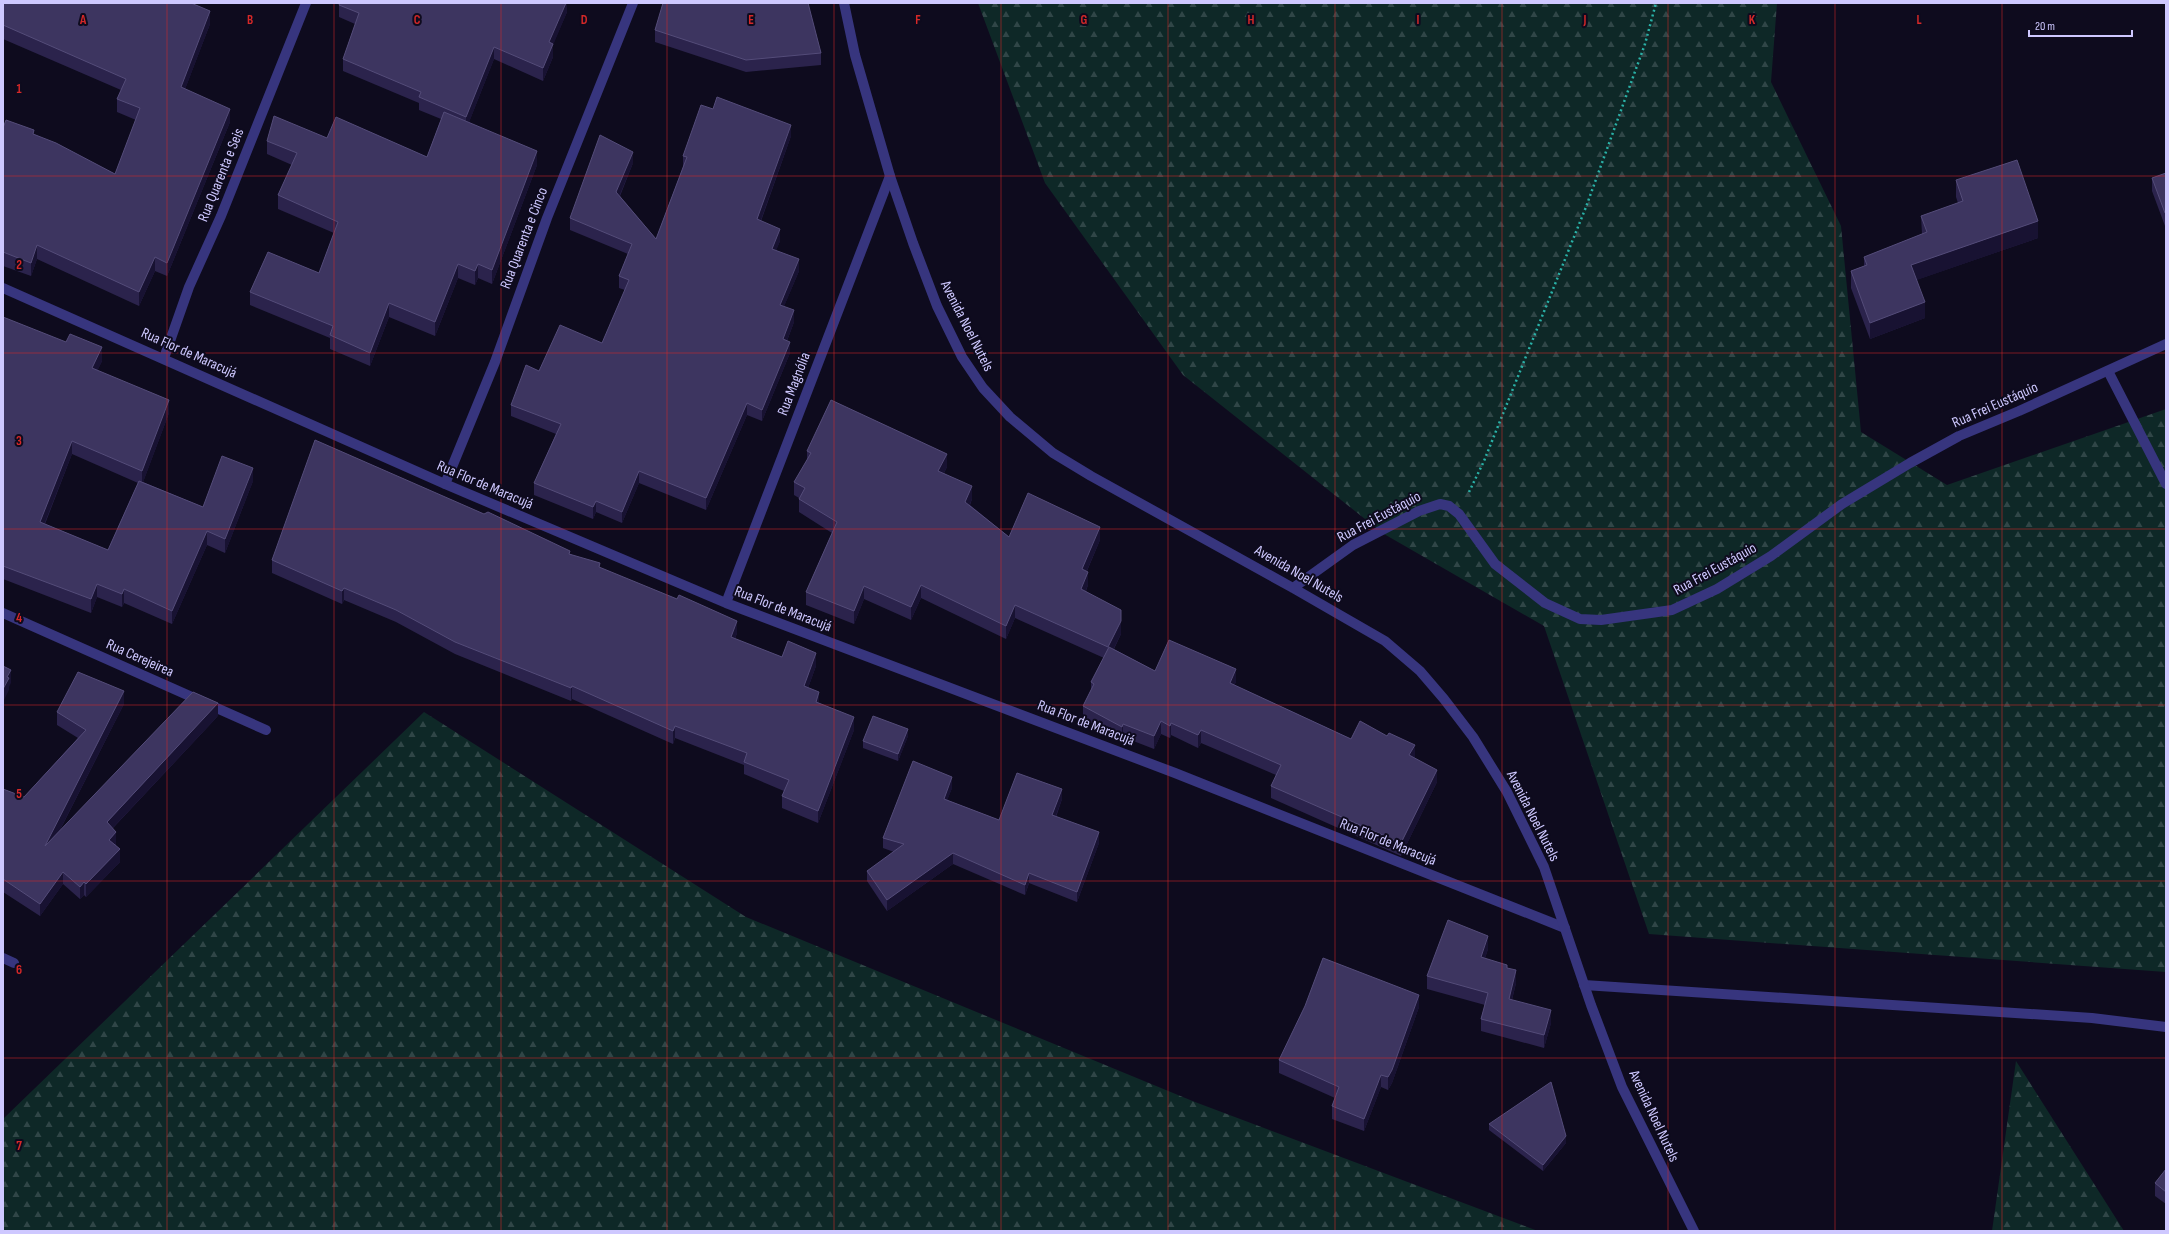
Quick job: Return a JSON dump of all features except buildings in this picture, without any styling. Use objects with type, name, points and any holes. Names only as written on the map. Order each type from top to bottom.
[{"type":"street","name":"Rua Quarenta e Seis","points":[[164,358],[189,287],[221,216],[306,3]]},
{"type":"street","name":"Rua Quarenta e Cinco","points":[[445,484],[495,362],[547,218],[633,3]]},
{"type":"street","name":"Avenida Noel Nutels","points":[[844,3],[855,55],[890,176],[937,306],[962,357],[983,388],[994,400],[1053,453],[1097,480],[1293,588],[1385,641],[1420,671],[1444,699],[1473,737],[1507,792],[1544,867],[1584,985],[1622,1087],[1694,1231]]},
{"type":"street","name":"Rua Magnólia","points":[[726,603],[890,176]]},
{"type":"street","name":"Rua Flor de Maracujá","points":[[3,288],[164,358],[445,484],[726,603],[1175,773],[1565,928]]},
{"type":"street","name":"Rua Frei Eustáquio","points":[[1293,588],[1353,546],[1420,511],[1440,504],[1449,506],[1459,514],[1494,564],[1545,603],[1580,619],[1601,620],[1672,610],[1717,589],[1771,556],[1842,504],[1922,456],[1959,436],[2166,344]]},
{"type":"street","points":[[2108,371],[2166,484]]},
{"type":"street","name":"Rua Cerejeirea","points":[[3,613],[266,730]]},
{"type":"street","points":[[3,958],[14,963]]},
{"type":"street","points":[[1584,985],[2092,1018],[2166,1027]]},
{"type":"path","points":[[1459,514],[1484,461],[1586,207],[1646,44],[1656,3]]},
{"type":"green space","points":[[978,3],[1777,3],[1771,82],[1841,226],[1861,432],[1947,485],[2166,409],[2166,972],[1649,934],[1544,626],[1384,534],[1183,375],[1045,183]]},
{"type":"green space","points":[[424,712],[746,917],[1195,1102],[1538,1231],[3,1231],[3,1119]]},
{"type":"green space","points":[[2016,1061],[2124,1231],[1992,1231]]}]
